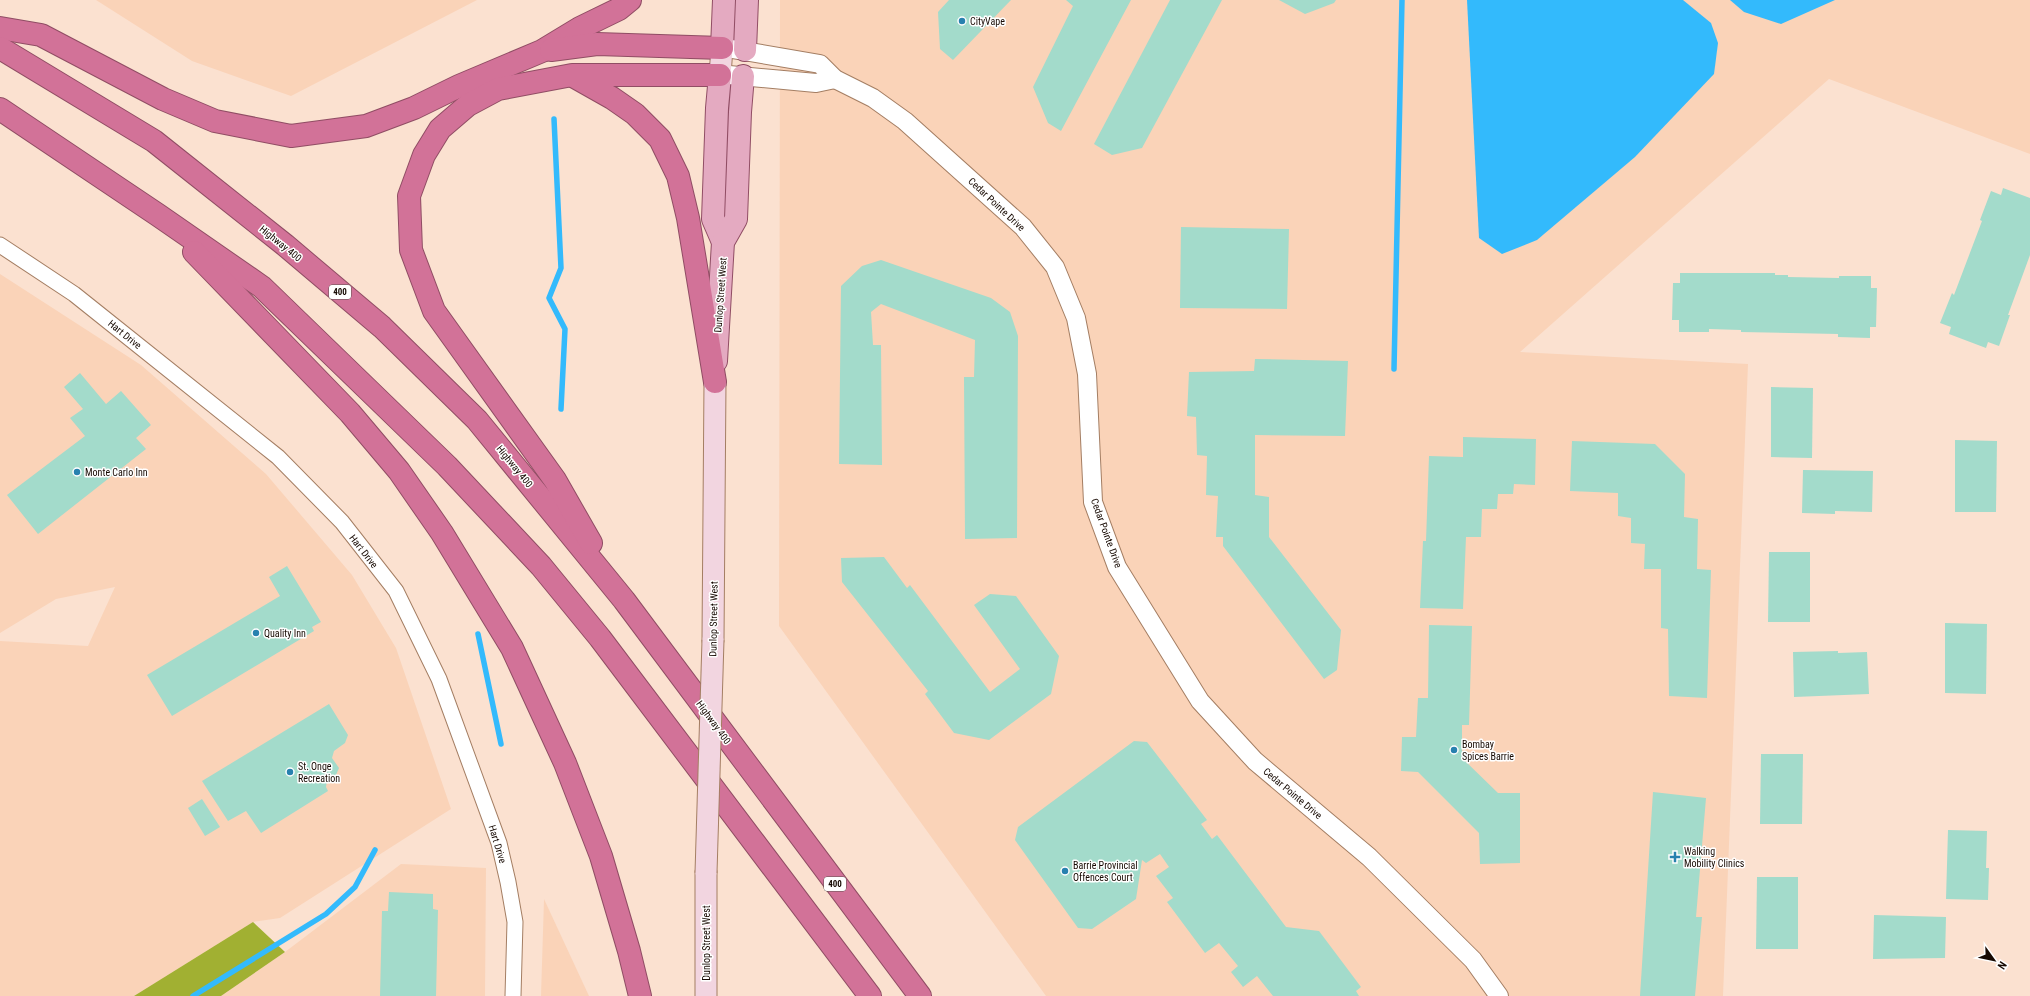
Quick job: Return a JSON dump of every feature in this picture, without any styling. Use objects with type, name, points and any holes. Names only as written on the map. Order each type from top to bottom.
[{"type":"highway","points":[[0,28],[41,35],[163,99],[215,121],[291,136],[366,126],[414,108],[459,86],[542,51],[580,28],[619,9],[630,0]]},
{"type":"highway","points":[[542,51],[597,44],[722,48]]},
{"type":"highway","name":"Highway 400","points":[[0,48],[154,141],[285,245],[382,327],[477,420],[624,600],[920,996]]},
{"type":"highway","points":[[572,75],[635,114],[660,139],[678,176],[688,218],[714,382]]},
{"type":"highway","points":[[624,600],[555,480],[434,311],[411,250],[409,196],[424,155],[440,129],[468,105],[498,89],[572,75],[720,75]]},
{"type":"highway","points":[[0,109],[262,287],[447,466],[541,566],[600,638],[870,996]]},
{"type":"highway","points":[[158,215],[350,413],[399,471],[442,533],[512,648],[565,763],[601,856],[629,951],[640,996]]},
{"type":"highway","points":[[853,973],[865,996]]},
{"type":"main road","name":"Dunlop Street West","points":[[723,242],[713,219],[717,108],[724,0]]},
{"type":"main road","name":"Dunlop Street West","points":[[706,996],[706,873],[713,640],[714,382],[723,242],[736,219],[740,112],[747,0]]},
{"type":"street","name":"Cedar Pointe Drive","points":[[722,48],[745,50],[820,64],[835,79],[873,98],[905,121],[1023,226],[1055,267],[1076,318],[1087,374],[1093,502],[1117,567],[1200,701],[1255,761],[1369,857],[1474,960],[1499,996]]},
{"type":"street","points":[[720,75],[816,83],[835,79]]},
{"type":"street","name":"Hart Drive","points":[[0,245],[74,294],[278,457],[342,522],[396,592],[439,679],[499,843],[508,882],[514,922],[513,996]]},
{"type":"shaded area","points":[[96,0],[477,0],[291,96],[192,61]]},
{"type":"shaded area","points":[[780,0],[2030,0],[2030,154],[1829,79],[1520,352],[1748,364],[1723,996],[1046,996],[779,626]]},
{"type":"shaded area","points":[[0,274],[141,365],[266,474],[352,575],[396,648],[451,809],[280,918],[253,922],[134,996],[0,996],[0,641],[88,646],[115,587],[56,599],[0,633]]},
{"type":"shaded area","points":[[401,864],[486,868],[485,996],[221,996],[285,952]]},
{"type":"shaded area","points":[[544,899],[589,996],[541,996]]},
{"type":"green space","points":[[253,922],[285,952],[221,996],[134,996]]},
{"type":"water","points":[[1467,0],[1683,0],[1711,23],[1718,43],[1714,74],[1635,157],[1537,240],[1502,254],[1479,238]]},
{"type":"water","points":[[1730,0],[1835,0],[1781,24],[1744,12]]},
{"type":"building","points":[[949,0],[1011,0],[953,60],[940,49],[938,12]]},
{"type":"building","points":[[1066,0],[1131,0],[1061,131],[1048,123],[1033,87],[1073,6]]},
{"type":"building","points":[[1170,0],[1222,0],[1142,148],[1112,155],[1094,144]]},
{"type":"building","points":[[1279,0],[1336,0],[1334,3],[1305,14]]},
{"type":"building","points":[[2003,188],[2030,198],[2030,255],[2008,315],[2010,315],[1999,346],[1988,342],[1986,348],[1949,334],[1951,327],[1940,323],[1952,293],[1954,295],[1982,221],[1980,220],[1991,191],[2001,195]]},
{"type":"building","points":[[1181,227],[1289,229],[1287,309],[1180,308]]},
{"type":"building","points":[[881,260],[991,298],[1010,312],[1018,336],[1017,538],[965,539],[964,377],[974,377],[975,340],[881,304],[871,312],[873,345],[881,345],[882,465],[839,464],[841,286],[862,266]]},
{"type":"building","points":[[1680,273],[1775,273],[1775,275],[1788,275],[1788,277],[1839,278],[1839,276],[1871,276],[1871,288],[1877,288],[1876,327],[1870,327],[1870,338],[1838,337],[1838,334],[1741,332],[1741,330],[1709,329],[1709,332],[1679,332],[1679,320],[1672,320],[1673,283],[1680,283]]},
{"type":"building","points":[[1255,359],[1348,361],[1345,436],[1255,435],[1255,495],[1269,497],[1269,537],[1341,630],[1337,670],[1324,679],[1223,546],[1223,537],[1216,537],[1218,496],[1206,495],[1207,456],[1197,455],[1196,417],[1187,416],[1189,372],[1254,371]]},
{"type":"building","name":"Monte Carlo Inn","points":[[80,373],[106,404],[121,391],[151,425],[136,438],[146,449],[38,534],[7,495],[85,436],[70,418],[83,409],[64,387]]},
{"type":"building","points":[[1771,387],[1813,388],[1812,458],[1771,457]]},
{"type":"building","points":[[1463,437],[1536,439],[1535,485],[1514,484],[1513,494],[1498,494],[1497,509],[1482,509],[1481,537],[1466,537],[1463,609],[1420,608],[1423,541],[1426,541],[1429,456],[1463,457]]},
{"type":"building","points":[[1955,440],[1997,441],[1996,512],[1955,512]]},
{"type":"building","points":[[1572,441],[1655,444],[1685,474],[1684,517],[1698,519],[1697,569],[1711,570],[1707,698],[1669,696],[1668,629],[1661,628],[1661,569],[1644,569],[1645,544],[1631,543],[1631,518],[1618,516],[1618,493],[1570,491]]},
{"type":"building","points":[[1803,470],[1873,471],[1872,512],[1835,511],[1835,514],[1802,513]]},
{"type":"building","points":[[1769,552],[1810,552],[1810,622],[1768,622]]},
{"type":"building","points":[[884,557],[907,588],[910,585],[990,692],[1020,669],[974,605],[990,594],[1016,596],[1059,656],[1051,694],[989,740],[954,733],[925,694],[928,691],[842,582],[841,558]]},
{"type":"building","points":[[287,566],[321,622],[312,627],[314,631],[172,716],[147,675],[280,596],[269,577]]},
{"type":"building","points":[[1945,623],[1987,624],[1986,694],[1945,693]]},
{"type":"building","points":[[1429,625],[1472,626],[1469,725],[1462,725],[1462,758],[1498,793],[1520,793],[1520,863],[1480,864],[1479,833],[1418,772],[1401,771],[1402,737],[1416,737],[1418,698],[1428,698]]},
{"type":"building","points":[[1838,651],[1838,653],[1867,652],[1869,694],[1794,697],[1793,652]]},
{"type":"building","points":[[329,704],[348,735],[345,743],[334,751],[332,758],[339,768],[336,775],[327,781],[326,787],[328,791],[261,833],[246,811],[228,821],[202,781]]},
{"type":"building","points":[[1134,741],[1147,742],[1207,820],[1201,824],[1212,839],[1217,835],[1286,927],[1319,931],[1361,987],[1356,991],[1359,996],[1273,996],[1257,976],[1243,987],[1231,972],[1238,966],[1219,943],[1205,953],[1167,902],[1173,898],[1156,876],[1169,867],[1160,854],[1146,863],[1142,860],[1136,899],[1092,929],[1078,928],[1015,840],[1018,827]]},
{"type":"building","points":[[1761,754],[1803,754],[1802,824],[1760,824]]},
{"type":"building","name":"Walking Mobility Clinics","points":[[1653,792],[1706,798],[1696,917],[1702,917],[1695,996],[1640,996]]},
{"type":"building","points":[[202,799],[220,827],[205,836],[188,808]]},
{"type":"building","points":[[1948,830],[1987,831],[1986,868],[1989,868],[1988,900],[1946,899]]},
{"type":"building","points":[[1757,877],[1798,877],[1798,949],[1756,949]]},
{"type":"building","points":[[389,892],[433,894],[433,909],[438,910],[436,996],[380,996],[382,911],[388,911]]},
{"type":"building","points":[[1874,915],[1946,917],[1945,958],[1873,959]]},
{"type":"waterway","points":[[1394,369],[1402,0]]},
{"type":"waterway","points":[[554,119],[561,268],[549,298],[565,329],[561,409]]},
{"type":"waterway","points":[[478,634],[501,744]]},
{"type":"waterway","points":[[193,996],[326,914],[355,887],[375,850]]},
{"type":"place","name":"CityVape","points":[[962,21]]},
{"type":"place","name":"Monte Carlo Inn","points":[[77,472]]},
{"type":"place","name":"Quality Inn","points":[[256,633]]},
{"type":"place","name":"Bombay Spices Barrie","points":[[1454,750]]},
{"type":"place","name":"St. Onge Recreation","points":[[290,772]]},
{"type":"place","name":"Walking Mobility Clinics","points":[[1675,857]]},
{"type":"place","name":"Barrie Provincial Offences Court","points":[[1065,871]]}]
